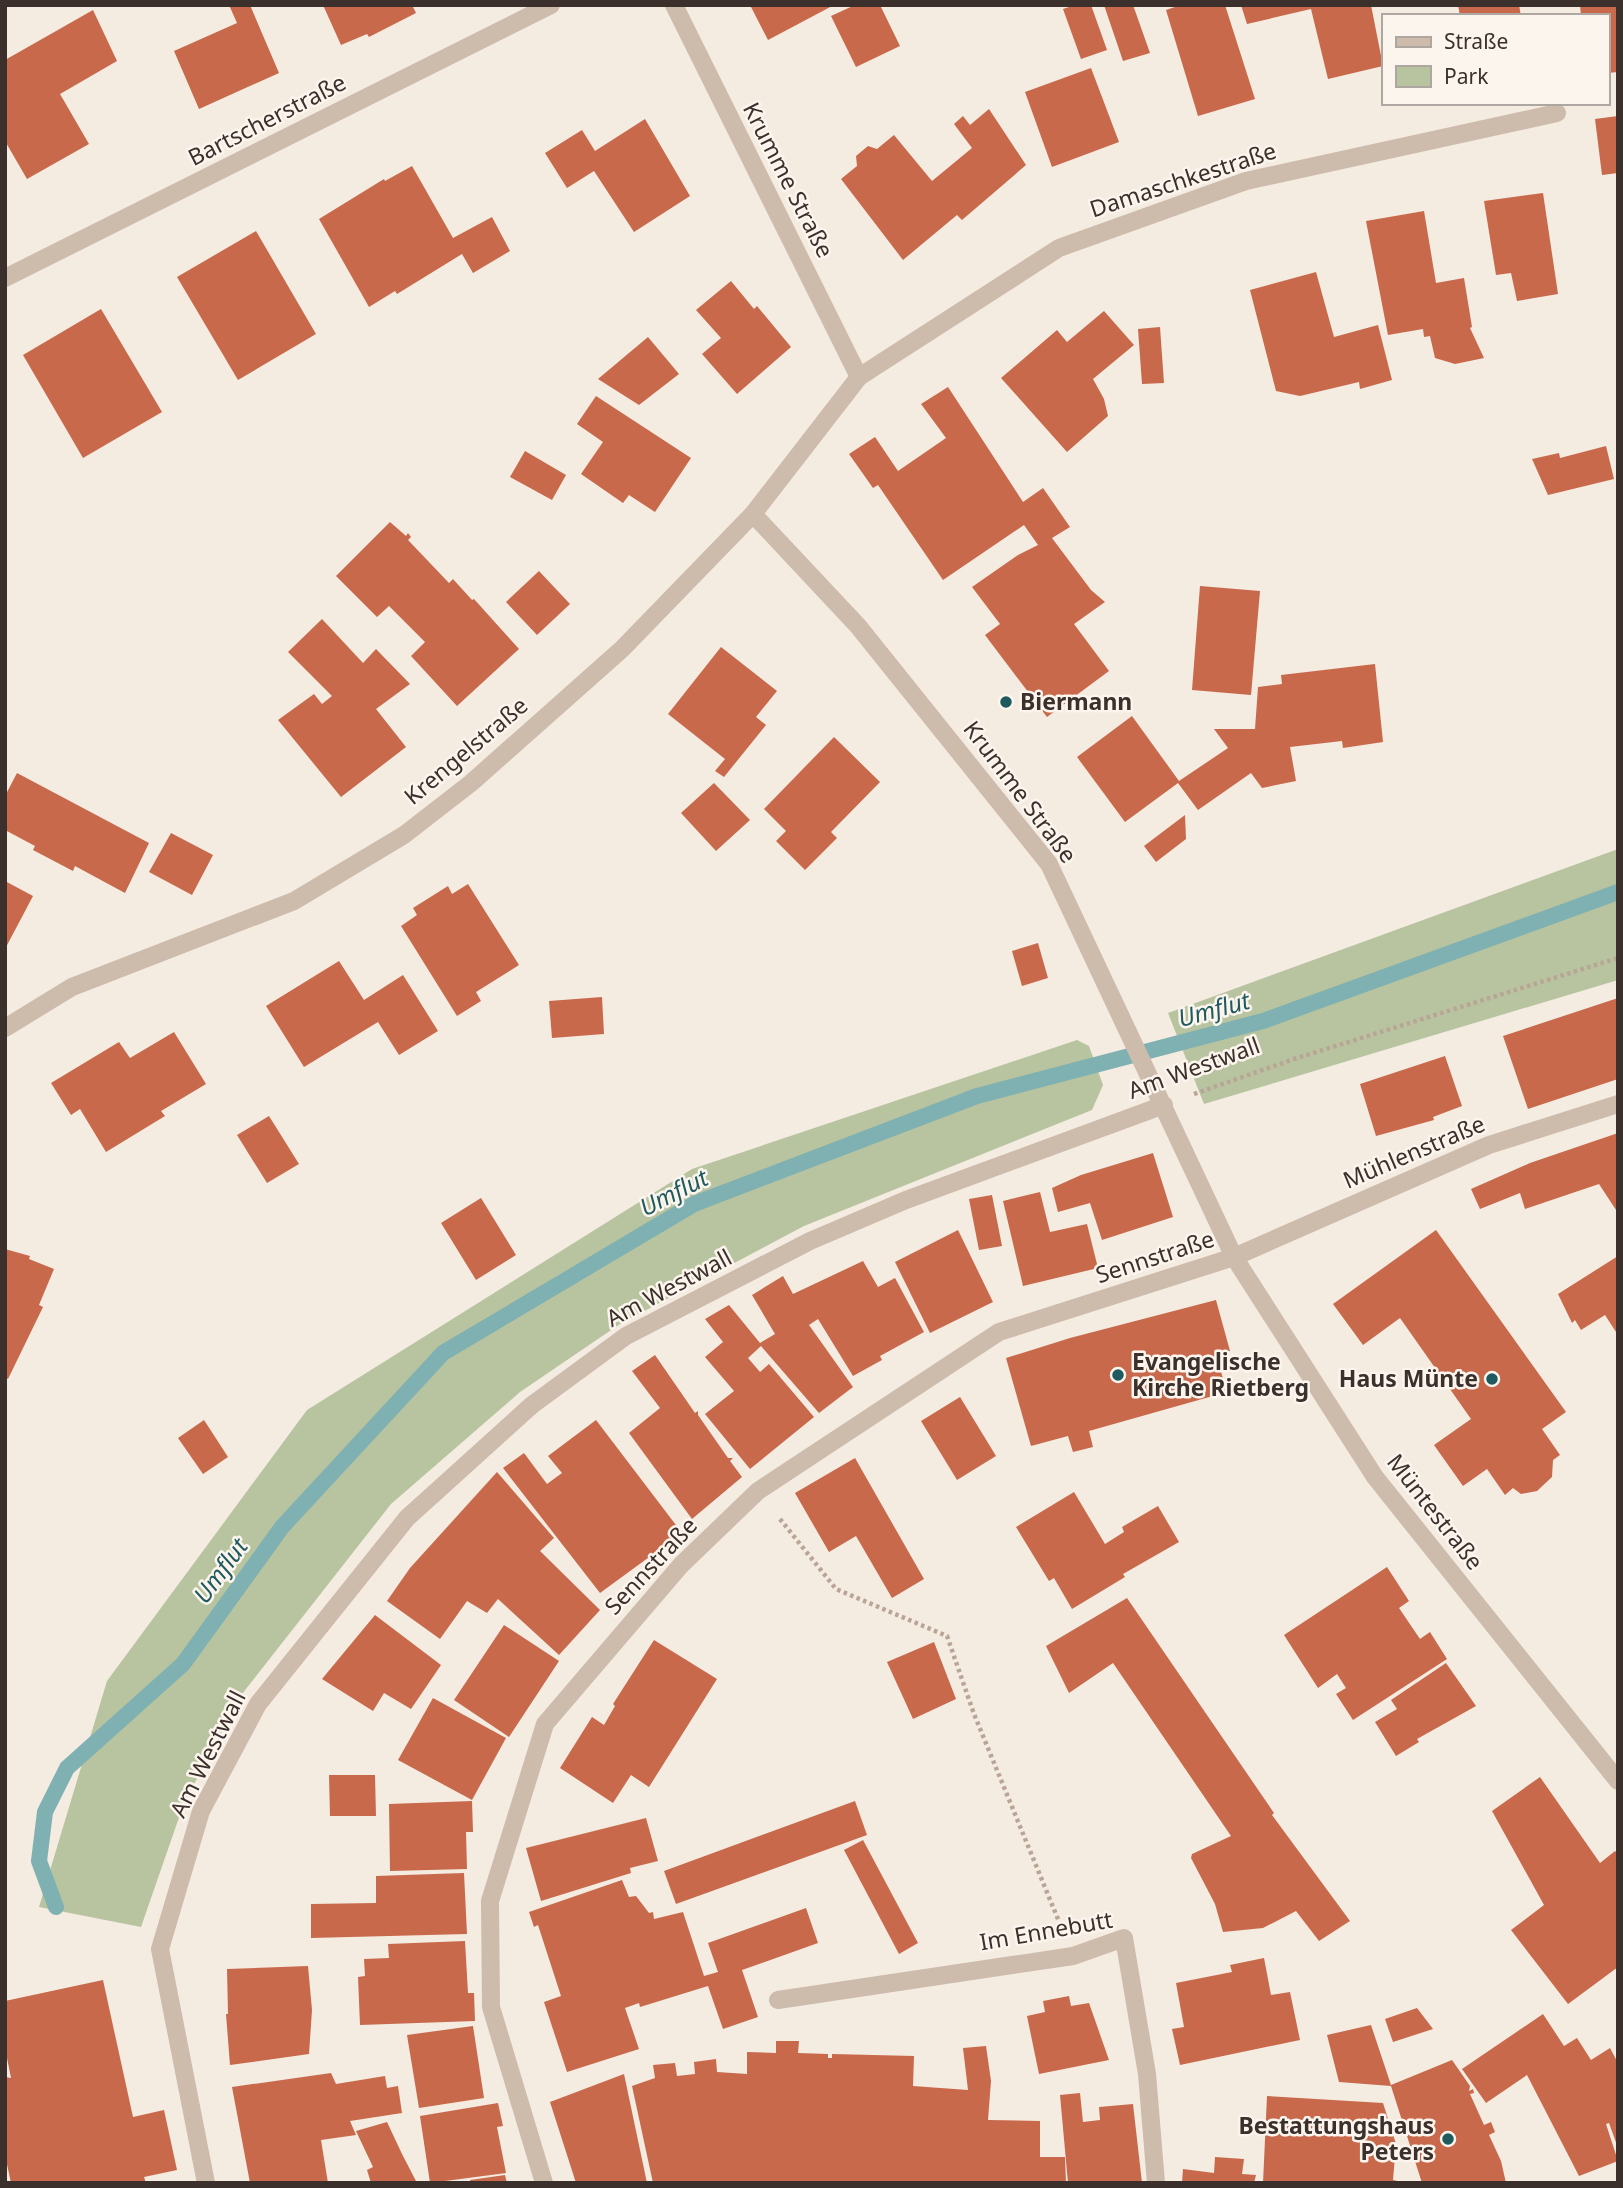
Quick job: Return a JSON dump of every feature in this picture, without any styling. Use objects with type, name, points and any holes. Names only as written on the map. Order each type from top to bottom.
[{"type":"street","name":"Bartscherstraße","points":[[5,278],[551,5]]},
{"type":"street","name":"Krumme Straße","points":[[674,5],[859,377]]},
{"type":"street","name":"Damaschkestraße","points":[[859,377],[1059,248],[1246,180],[1557,113]]},
{"type":"street","name":"Krengelstraße","points":[[5,1028],[72,987],[294,901],[404,835],[471,783],[622,649],[753,514],[859,377]]},
{"type":"street","name":"Krumme Straße","points":[[753,514],[858,626],[1049,864],[1234,1257]]},
{"type":"street","name":"Mühlenstraße","points":[[1234,1257],[1489,1145],[1618,1104]]},
{"type":"street","name":"Am Westwall","points":[[206,2183],[160,1949],[197,1823],[258,1704],[407,1518],[532,1405],[626,1336],[810,1241],[906,1200],[1164,1105]]},
{"type":"street","name":"Sennstraße","points":[[544,2183],[491,2007],[490,1901],[545,1724],[681,1565],[758,1491],[999,1332],[1234,1257]]},
{"type":"street","name":"Müntestraße","points":[[1234,1257],[1375,1477],[1618,1781]]},
{"type":"street","name":"Im Ennebutt","points":[[778,2000],[1073,1955],[1124,1938],[1147,2074],[1156,2183]]},
{"type":"path","name":"Am Westwall","points":[[1164,1105],[1294,1059],[1618,958]]},
{"type":"path","points":[[758,1491],[836,1589],[947,1636],[974,1714],[1073,1955]]},
{"type":"green space","points":[[1618,849],[1618,980],[1204,1104],[1168,1013]]},
{"type":"green space","points":[[1077,1040],[1089,1046],[1103,1085],[1092,1110],[804,1226],[620,1324],[520,1392],[391,1504],[242,1694],[184,1803],[141,1927],[39,1907],[107,1681],[307,1410],[692,1169]]},
{"type":"building","points":[[229,5],[250,5],[279,73],[199,109],[174,51],[237,23]]},
{"type":"building","points":[[323,5],[412,5],[416,13],[369,37],[367,34],[341,45]]},
{"type":"building","points":[[750,5],[834,5],[768,40]]},
{"type":"building","points":[[855,5],[880,5],[900,46],[856,67],[831,16]]},
{"type":"building","points":[[1075,5],[1091,5],[1107,50],[1081,59],[1063,9]]},
{"type":"building","points":[[1104,5],[1133,5],[1150,53],[1123,61]]},
{"type":"building","points":[[1181,5],[1225,5],[1255,99],[1198,116],[1166,10]]},
{"type":"building","points":[[1241,5],[1371,5],[1382,66],[1328,79],[1311,9],[1247,24]]},
{"type":"building","points":[[1458,5],[1519,5],[1521,14],[1460,14]]},
{"type":"building","points":[[1580,5],[1618,5],[1618,72],[1609,73],[1609,14],[1581,14]]},
{"type":"building","points":[[93,10],[117,61],[60,94],[89,144],[27,179],[5,141],[5,60]]},
{"type":"building","points":[[1091,68],[1119,142],[1052,167],[1025,92]]},
{"type":"building","points":[[989,109],[1026,165],[962,220],[957,215],[903,260],[841,179],[857,166],[856,156],[868,146],[877,149],[894,135],[932,181],[972,148],[954,124],[963,116],[970,125]]},
{"type":"building","points":[[1618,116],[1618,173],[1602,175],[1595,119]]},
{"type":"building","points":[[645,119],[690,196],[634,232],[594,171],[567,188],[545,153],[582,130],[595,151]]},
{"type":"building","points":[[412,166],[453,238],[492,217],[510,251],[473,273],[462,254],[397,294],[395,291],[369,307],[319,219],[384,179],[385,181]]},
{"type":"building","points":[[1543,193],[1558,294],[1517,301],[1511,273],[1496,275],[1484,201]]},
{"type":"building","points":[[1424,211],[1436,283],[1464,278],[1472,327],[1470,328],[1484,358],[1455,364],[1435,358],[1430,336],[1424,337],[1423,329],[1388,335],[1366,221]]},
{"type":"building","points":[[256,231],[316,334],[238,380],[177,277]]},
{"type":"building","points":[[1316,272],[1334,337],[1378,325],[1392,380],[1360,389],[1359,382],[1300,396],[1276,391],[1250,290]]},
{"type":"building","points":[[731,281],[754,309],[757,306],[791,347],[737,394],[702,354],[721,338],[696,310]]},
{"type":"building","points":[[101,309],[162,412],[83,458],[23,355]]},
{"type":"building","points":[[1104,311],[1134,345],[1093,379],[1104,399],[1108,416],[1067,452],[1001,378],[1057,330],[1067,342]]},
{"type":"building","points":[[1160,327],[1164,383],[1142,384],[1138,329]]},
{"type":"building","points":[[648,337],[679,374],[639,405],[598,379]]},
{"type":"building","points":[[948,387],[1023,502],[1043,488],[1070,527],[1052,538],[1091,590],[1105,602],[1074,624],[1109,671],[1047,717],[985,635],[1000,624],[972,587],[1018,555],[1038,545],[1024,525],[943,580],[878,485],[873,488],[849,454],[875,437],[898,471],[946,438],[921,404]]},
{"type":"building","points":[[596,396],[691,458],[655,512],[629,495],[623,503],[581,474],[603,442],[577,424]]},
{"type":"building","points":[[1606,446],[1614,479],[1548,495],[1532,459],[1559,453],[1560,458]]},
{"type":"building","points":[[525,451],[566,475],[552,500],[510,477]]},
{"type":"building","points":[[390,522],[406,536],[408,533],[411,537],[408,540],[449,583],[453,579],[519,649],[457,706],[411,656],[425,642],[389,606],[377,617],[336,576]]},
{"type":"building","points":[[539,571],[570,604],[537,635],[506,602]]},
{"type":"building","points":[[1200,586],[1260,591],[1251,695],[1192,690]]},
{"type":"building","points":[[322,619],[363,663],[376,649],[410,684],[376,709],[406,747],[341,797],[278,720],[314,694],[322,704],[332,696],[288,652]]},
{"type":"building","points":[[721,647],[777,691],[756,717],[766,725],[724,777],[715,771],[725,759],[668,714]]},
{"type":"building","points":[[1375,664],[1383,742],[1343,748],[1342,741],[1290,747],[1296,781],[1262,788],[1251,773],[1198,810],[1178,783],[1125,822],[1077,757],[1132,716],[1179,781],[1228,748],[1214,729],[1255,729],[1258,687],[1282,684],[1281,675]]},
{"type":"building","points":[[834,737],[880,782],[831,832],[837,838],[805,870],[776,841],[786,831],[764,809]]},
{"type":"building","points":[[17,773],[149,843],[125,893],[75,866],[73,871],[33,850],[35,846],[5,830],[5,796]]},
{"type":"building","points":[[714,783],[750,820],[716,851],[681,813]]},
{"type":"building","points":[[1185,815],[1186,839],[1156,862],[1144,846]]},
{"type":"building","points":[[171,833],[213,855],[192,895],[149,872]]},
{"type":"building","points":[[5,881],[33,896],[5,949]]},
{"type":"building","points":[[468,884],[519,965],[476,992],[481,1001],[457,1016],[401,926],[417,915],[413,908],[448,886],[452,894]]},
{"type":"building","points":[[1038,943],[1048,978],[1022,986],[1012,951]]},
{"type":"building","points":[[339,961],[364,1000],[403,975],[438,1031],[399,1055],[378,1022],[304,1067],[266,1006]]},
{"type":"building","points":[[602,997],[604,1034],[552,1038],[549,1001]]},
{"type":"building","points":[[1618,998],[1618,1079],[1528,1109],[1503,1036]]},
{"type":"building","points":[[174,1032],[206,1084],[161,1111],[165,1116],[106,1152],[80,1109],[71,1115],[51,1083],[119,1042],[130,1058]]},
{"type":"building","points":[[1445,1056],[1462,1106],[1433,1117],[1434,1120],[1376,1136],[1360,1084]]},
{"type":"building","points":[[269,1116],[299,1164],[267,1183],[237,1135]]},
{"type":"building","points":[[1618,1133],[1618,1213],[1599,1184],[1525,1209],[1520,1193],[1480,1209],[1471,1189],[1530,1163]]},
{"type":"building","points":[[1153,1153],[1173,1217],[1102,1240],[1090,1203],[1058,1212],[1052,1188],[1081,1175]]},
{"type":"building","points":[[1040,1192],[1050,1232],[1087,1224],[1098,1268],[1023,1286],[1003,1201]]},
{"type":"building","points":[[992,1195],[1002,1246],[979,1250],[969,1199]]},
{"type":"building","points":[[481,1198],[516,1255],[476,1280],[441,1223]]},
{"type":"building","points":[[958,1230],[993,1302],[930,1333],[895,1262]]},
{"type":"building","name":"Haus Münte","points":[[1436,1230],[1566,1412],[1542,1429],[1560,1455],[1553,1460],[1552,1477],[1537,1491],[1521,1494],[1513,1488],[1505,1495],[1487,1469],[1463,1486],[1434,1445],[1471,1419],[1400,1318],[1363,1345],[1333,1304]]},
{"type":"building","points":[[5,1249],[30,1256],[29,1259],[54,1269],[39,1305],[43,1307],[8,1379],[5,1377]]},
{"type":"building","points":[[1618,1256],[1618,1335],[1605,1315],[1581,1330],[1575,1320],[1572,1323],[1558,1294]]},
{"type":"building","points":[[863,1261],[878,1287],[895,1278],[924,1332],[880,1356],[882,1360],[853,1376],[818,1319],[809,1325],[853,1387],[819,1413],[761,1346],[748,1358],[760,1372],[769,1364],[814,1417],[750,1469],[705,1414],[734,1391],[705,1357],[723,1342],[705,1319],[729,1305],[760,1343],[775,1334],[752,1295],[783,1276],[793,1294]]},
{"type":"building","points":[[1216,1300],[1230,1351],[1216,1355],[1227,1392],[1089,1431],[1093,1447],[1073,1452],[1068,1436],[1031,1446],[1006,1358],[1070,1338]]},
{"type":"building","points":[[655,1355],[695,1413],[698,1411],[698,1415],[728,1458],[733,1458],[730,1461],[742,1477],[692,1519],[629,1433],[660,1408],[632,1371]]},
{"type":"building","points":[[960,1397],[996,1456],[957,1480],[921,1421]]},
{"type":"building","points":[[204,1420],[228,1457],[203,1474],[178,1438]]},
{"type":"building","points":[[596,1420],[682,1533],[600,1593],[503,1468],[524,1453],[547,1484],[562,1473],[548,1456]]},
{"type":"building","points":[[855,1458],[924,1579],[892,1598],[856,1536],[829,1552],[795,1493]]},
{"type":"building","points":[[497,1472],[554,1538],[540,1551],[600,1610],[559,1655],[498,1599],[487,1613],[467,1601],[440,1639],[387,1601],[410,1568]]},
{"type":"building","points":[[1074,1492],[1105,1544],[1124,1532],[1122,1527],[1158,1506],[1179,1542],[1123,1574],[1125,1577],[1072,1609],[1054,1578],[1049,1581],[1016,1527]]},
{"type":"building","points":[[1387,1567],[1409,1601],[1399,1608],[1420,1639],[1430,1632],[1447,1659],[1353,1720],[1336,1694],[1346,1688],[1337,1674],[1318,1688],[1284,1635]]},
{"type":"building","points":[[1127,1598],[1274,1813],[1272,1815],[1350,1921],[1319,1941],[1296,1911],[1263,1928],[1223,1932],[1215,1904],[1191,1858],[1192,1854],[1231,1836],[1113,1663],[1069,1693],[1046,1646]]},
{"type":"building","points":[[375,1615],[441,1665],[411,1709],[384,1693],[373,1711],[322,1679]]},
{"type":"building","points":[[504,1625],[559,1661],[509,1737],[454,1700]]},
{"type":"building","points":[[654,1640],[717,1679],[649,1787],[631,1775],[613,1803],[560,1768],[592,1717],[604,1725],[615,1706],[613,1704]]},
{"type":"building","points":[[934,1642],[956,1699],[913,1719],[887,1662]]},
{"type":"building","points":[[1446,1663],[1476,1706],[1417,1739],[1419,1742],[1396,1756],[1375,1722],[1397,1709],[1391,1700]]},
{"type":"building","points":[[433,1698],[506,1738],[472,1800],[398,1760]]},
{"type":"building","points":[[329,1775],[375,1775],[376,1816],[330,1816]]},
{"type":"building","points":[[1540,1777],[1600,1863],[1615,1851],[1618,1854],[1618,1967],[1568,2004],[1511,1930],[1544,1905],[1492,1811]]},
{"type":"building","points":[[472,1801],[473,1832],[466,1832],[467,1869],[390,1871],[389,1804]]},
{"type":"building","points":[[855,1801],[867,1835],[676,1904],[664,1871]]},
{"type":"building","points":[[646,1818],[658,1861],[630,1868],[631,1873],[541,1901],[526,1848]]},
{"type":"building","points":[[863,1840],[918,1943],[899,1954],[844,1850]]},
{"type":"building","points":[[464,1873],[467,1934],[311,1938],[311,1904],[376,1903],[376,1876]]},
{"type":"building","points":[[622,1880],[629,1897],[636,1896],[649,1913],[653,1912],[654,1919],[683,1912],[704,1976],[718,1972],[708,1943],[806,1908],[818,1943],[742,1970],[758,2017],[723,2029],[708,1986],[640,2007],[639,2003],[625,2008],[639,2049],[567,2072],[544,2002],[561,1996],[538,1925],[534,1927],[529,1912]]},
{"type":"building","points":[[465,1941],[468,1993],[474,1993],[475,2021],[360,2025],[358,1977],[365,1976],[364,1959],[389,1958],[388,1944]]},
{"type":"building","points":[[1264,1958],[1271,1995],[1290,1992],[1300,2040],[1180,2065],[1172,2029],[1184,2027],[1176,1983],[1232,1972],[1230,1965]]},
{"type":"building","points":[[308,1966],[312,2010],[309,2054],[230,2065],[226,2014],[227,1969]]},
{"type":"building","points":[[103,1980],[133,2117],[164,2110],[177,2170],[144,2177],[146,2183],[11,2183],[5,2155],[5,2077],[11,2078],[5,2048],[5,2001]]},
{"type":"building","points":[[1069,1996],[1071,2006],[1089,2003],[1109,2060],[1039,2074],[1027,2016],[1045,2012],[1043,2001]]},
{"type":"building","points":[[1417,2008],[1433,2029],[1393,2042],[1385,2019]]},
{"type":"building","points":[[1543,2014],[1564,2046],[1577,2038],[1591,2060],[1610,2048],[1618,2063],[1618,2148],[1609,2123],[1606,2124],[1618,2161],[1579,2176],[1527,2075],[1486,2103],[1462,2069]]},
{"type":"building","points":[[1371,2025],[1391,2085],[1452,2060],[1470,2086],[1469,2091],[1473,2089],[1474,2093],[1470,2094],[1484,2125],[1491,2122],[1495,2132],[1489,2135],[1501,2161],[1506,2183],[1422,2183],[1391,2086],[1339,2082],[1327,2035]]},
{"type":"building","points":[[473,2026],[484,2098],[419,2108],[407,2035]]},
{"type":"building","points":[[776,2041],[799,2041],[798,2053],[828,2054],[828,2058],[832,2058],[832,2054],[914,2056],[913,2086],[968,2090],[963,2048],[986,2046],[991,2081],[988,2120],[1040,2121],[1040,2157],[1065,2157],[1066,2183],[653,2183],[632,2086],[655,2078],[653,2065],[675,2063],[677,2076],[695,2074],[694,2062],[716,2059],[717,2072],[747,2074],[747,2052],[776,2053]]},
{"type":"building","points":[[331,2073],[336,2084],[385,2076],[387,2088],[398,2086],[402,2113],[350,2121],[356,2135],[321,2140],[328,2183],[250,2183],[232,2087]]},
{"type":"building","points":[[624,2074],[647,2183],[576,2183],[550,2102]]},
{"type":"building","points":[[1080,2093],[1083,2122],[1100,2120],[1099,2107],[1133,2104],[1142,2183],[1068,2183],[1060,2095]]},
{"type":"building","points":[[1267,2096],[1383,2103],[1396,2144],[1393,2180],[1407,2183],[1263,2183]]},
{"type":"building","points":[[498,2103],[503,2126],[497,2127],[506,2173],[430,2183],[420,2116]]},
{"type":"building","points":[[387,2122],[417,2183],[371,2183],[367,2170],[373,2167],[356,2131]]},
{"type":"building","points":[[1215,2157],[1244,2159],[1242,2174],[1256,2175],[1254,2183],[1182,2183],[1183,2169],[1214,2173]]},
{"type":"building","points":[[505,2175],[507,2183],[471,2183],[470,2180]]},
{"type":"waterway","name":"Umflut","points":[[56,1907],[39,1861],[45,1812],[67,1768],[183,1664],[282,1527],[443,1353],[694,1204],[977,1096],[1263,1021],[1618,892]]},
{"type":"place","name":"Biermann","points":[[1006,702]]},
{"type":"place","name":"Evangelische Kirche Rietberg","points":[[1118,1375]]},
{"type":"place","name":"Haus Münte","points":[[1492,1379]]},
{"type":"place","name":"Bestattungshaus Peters","points":[[1448,2139]]}]
